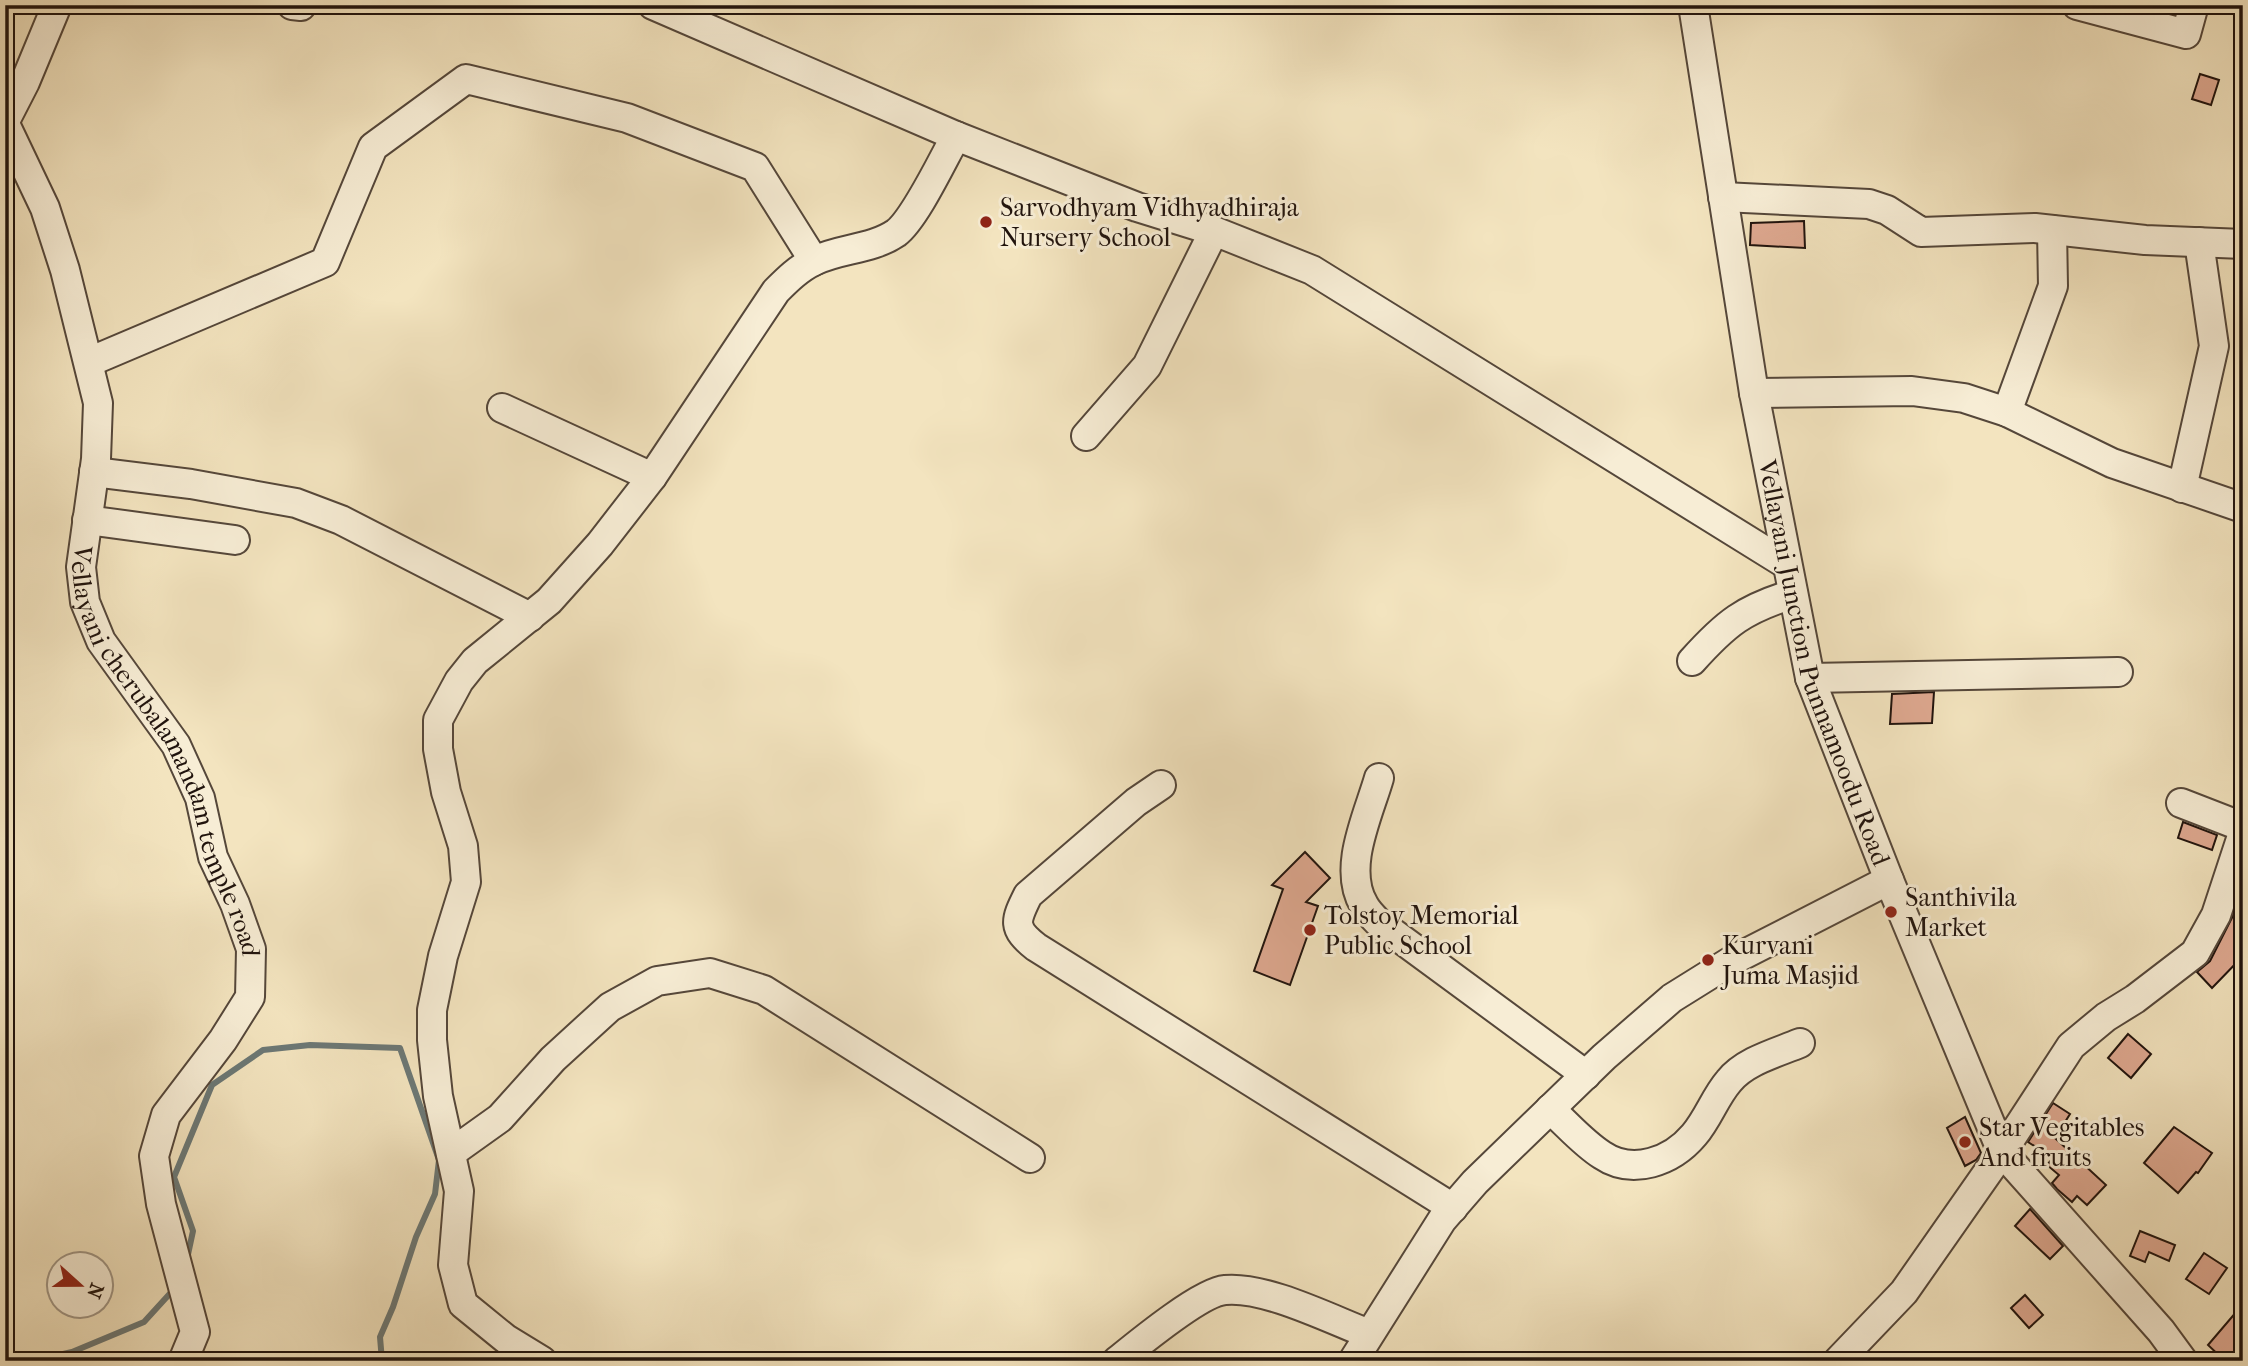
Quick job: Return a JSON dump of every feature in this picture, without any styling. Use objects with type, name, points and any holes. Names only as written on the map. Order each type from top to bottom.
[{"type":"street","name":"Vellayani cherubalamandam temple road","points":[[57,5],[5,122],[45,208],[65,270],[98,403],[94,472],[81,567],[85,602],[101,641],[176,745],[200,798],[213,857],[235,904],[251,949],[250,997],[223,1041],[166,1115],[154,1156],[161,1204],[195,1332],[183,1361]]},
{"type":"street","points":[[653,5],[956,136],[1137,208],[1214,231],[1312,270],[1786,564]]},
{"type":"street","name":"Vellayani Junction Punnamoodu Road","points":[[1693,5],[1754,393],[1810,678],[1889,880],[2002,1152],[2161,1331],[2183,1361]]},
{"type":"street","points":[[2077,5],[2186,34],[2194,5]]},
{"type":"street","points":[[89,362],[325,262],[373,147],[466,79],[627,118],[755,167],[814,261]]},
{"type":"street","points":[[542,1361],[506,1339],[463,1304],[453,1265],[459,1191],[438,1096],[432,1010],[443,956],[466,882],[463,846],[446,792],[438,749],[438,720],[459,681],[475,661],[549,601],[600,544],[652,477],[776,291],[814,261],[882,240],[898,231],[915,209],[956,136]]},
{"type":"street","points":[[1723,197],[1869,205],[1887,210],[1921,232],[2035,228],[2145,240],[2243,244]]},
{"type":"street","points":[[2007,412],[2053,286],[2052,230]]},
{"type":"street","points":[[1086,436],[1147,366],[1214,231]]},
{"type":"street","points":[[2182,488],[2214,346],[2199,242]]},
{"type":"street","points":[[1754,393],[1912,391],[1964,398],[2007,412],[2112,463],[2243,508]]},
{"type":"street","points":[[502,408],[652,477]]},
{"type":"street","points":[[94,472],[191,484],[296,503],[341,520],[530,617]]},
{"type":"street","points":[[87,520],[235,540]]},
{"type":"street","points":[[1692,660],[1719,630],[1738,616],[1763,603],[1793,594]]},
{"type":"street","points":[[1810,678],[2118,672]]},
{"type":"street","points":[[1379,778],[1358,849],[1355,871],[1358,892],[1364,907],[1378,922],[1586,1074]]},
{"type":"street","points":[[1161,785],[1136,802],[1028,895],[1017,923],[1022,936],[1035,947],[1453,1208]]},
{"type":"street","points":[[2181,803],[2243,827]]},
{"type":"street","points":[[1838,1361],[1904,1292],[2002,1152],[2071,1046],[2106,1017],[2135,999],[2195,953],[2216,915],[2243,833]]},
{"type":"street","points":[[1353,1361],[1442,1220],[1475,1182],[1586,1074],[1672,998],[1733,960],[1889,880]]},
{"type":"street","points":[[451,1153],[500,1118],[553,1059],[610,1007],[657,981],[710,973],[764,990],[1030,1158]]},
{"type":"street","points":[[1550,1109],[1604,1157],[1626,1164],[1650,1164],[1669,1156],[1693,1136],[1730,1080],[1746,1066],[1800,1043]]},
{"type":"street","points":[[1117,1361],[1188,1307],[1223,1290],[1263,1293],[1369,1334]]},
{"type":"building","points":[[2200,74],[2219,80],[2211,105],[2192,99]]},
{"type":"building","points":[[1804,221],[1805,248],[1750,245],[1751,223]]},
{"type":"building","points":[[1934,692],[1932,723],[1890,724],[1892,694]]},
{"type":"building","points":[[2183,822],[2217,835],[2212,850],[2178,838]]},
{"type":"building","points":[[1305,852],[1330,878],[1306,902],[1318,906],[1290,985],[1254,971],[1283,889],[1272,885]]},
{"type":"building","points":[[2243,896],[2243,956],[2212,988],[2197,972],[2210,961]]},
{"type":"building","points":[[2128,1034],[2151,1054],[2131,1078],[2108,1058]]},
{"type":"building","points":[[2053,1103],[2070,1114],[2055,1138],[2106,1185],[2087,1205],[2077,1196],[2072,1202],[2057,1189],[2052,1183],[2059,1175],[2047,1165],[2053,1158],[2028,1142]]},
{"type":"building","name":"Star Vegitables And fruits","points":[[1965,1117],[1981,1153],[1976,1160],[1965,1166],[1947,1128]]},
{"type":"building","points":[[2174,1127],[2212,1153],[2198,1173],[2196,1172],[2178,1193],[2144,1163]]},
{"type":"building","points":[[2030,1209],[2063,1246],[2050,1259],[2015,1226]]},
{"type":"building","points":[[2140,1231],[2175,1245],[2169,1261],[2149,1252],[2145,1262],[2130,1256]]},
{"type":"building","points":[[2204,1253],[2227,1268],[2209,1294],[2186,1279]]},
{"type":"building","points":[[2025,1295],[2043,1315],[2029,1328],[2011,1308]]},
{"type":"building","points":[[2243,1304],[2243,1361],[2225,1361],[2208,1345]]},
{"type":"waterway","points":[[187,1259],[193,1231],[174,1177],[212,1085],[263,1050],[310,1045],[400,1048],[439,1160],[435,1194],[416,1237],[380,1337],[382,1361]]},
{"type":"waterway","points":[[32,1361],[72,1352],[144,1322],[175,1288]]},
{"type":"place","name":"Sarvodhyam Vidhyadhiraja Nursery School","points":[[986,222]]},
{"type":"place","name":"Santhivila Market","points":[[1891,912]]},
{"type":"place","name":"Tolstoy Memorial Public School","points":[[1310,930]]},
{"type":"place","name":"Kurvani Juma Masjid","points":[[1708,960]]},
{"type":"place","name":"Star Vegitables And fruits","points":[[1965,1142]]}]
